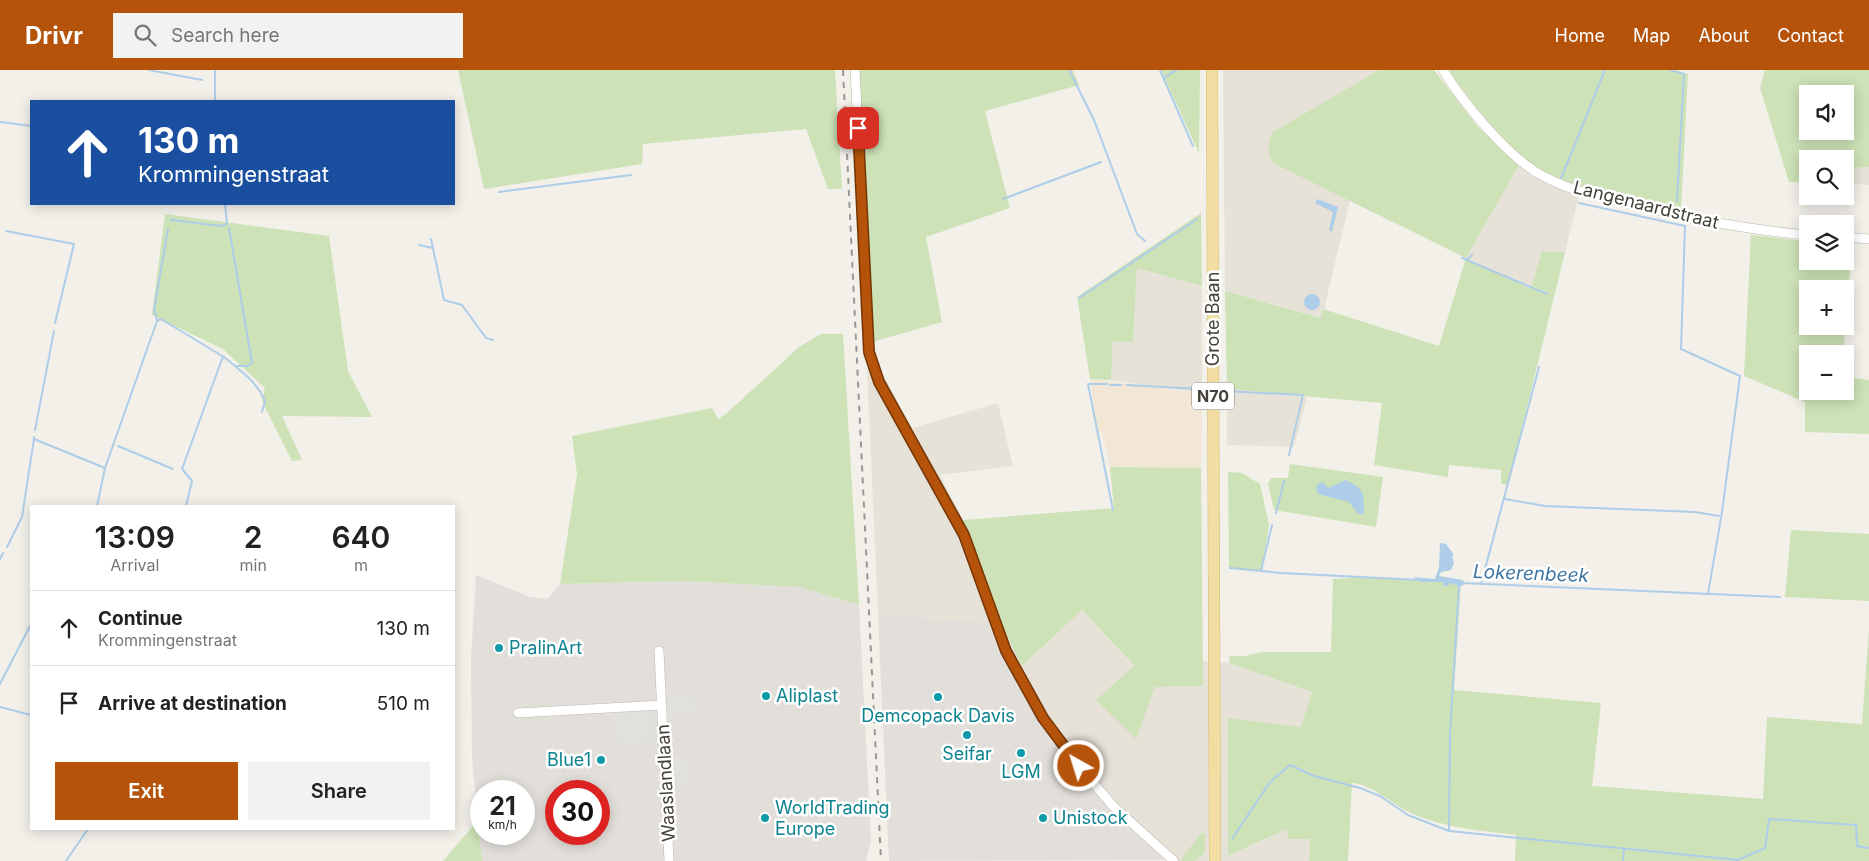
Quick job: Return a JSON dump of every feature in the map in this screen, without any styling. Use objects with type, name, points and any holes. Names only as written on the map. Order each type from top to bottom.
[{"type":"main road","name":"Grote Baan","points":[[1212,70],[1214,861]]},
{"type":"street","points":[[855,70],[869,352],[872,367],[964,535],[1006,651],[1043,718],[1068,753],[1113,806],[1174,861]]},
{"type":"street","name":"Langenaardstraat","points":[[1444,70],[1472,111],[1517,157],[1543,177],[1581,192],[1662,212],[1761,231],[1799,233]]},
{"type":"street","points":[[1854,238],[1869,239]]},
{"type":"street","name":"Waaslandlaan","points":[[659,651],[669,861]]},
{"type":"street","name":"Waaslandlaan","points":[[518,713],[662,705]]},
{"type":"shaded area","points":[[1223,70],[1379,70],[1274,132],[1273,163],[1350,200],[1322,318],[1225,291]]},
{"type":"shaded area","points":[[1519,165],[1547,184],[1579,196],[1565,252],[1542,251],[1532,290],[1466,258]]},
{"type":"shaded area","points":[[1869,167],[1869,185],[1854,184],[1854,168]]},
{"type":"shaded area","points":[[1137,268],[1202,286],[1202,393],[1111,380],[1113,341],[1133,342]]},
{"type":"shaded area","points":[[874,357],[912,428],[998,403],[1013,466],[940,475],[963,520],[1022,666],[1082,610],[1134,667],[1135,738],[1154,687],[1202,686],[1202,661],[1229,663],[1312,692],[1301,728],[1228,719],[1229,856],[1287,829],[1310,839],[1309,861],[1180,861],[1119,804],[1049,716],[995,624],[878,614],[867,369]]},
{"type":"shaded area","points":[[1090,379],[1202,393],[1201,468],[1110,467],[1102,432],[1098,432]]},
{"type":"shaded area","points":[[1227,389],[1307,397],[1294,447],[1227,445]]},
{"type":"shaded area","points":[[476,575],[530,597],[547,599],[560,584],[683,581],[800,587],[859,605],[871,841],[866,861],[482,861],[480,845],[535,845],[535,780],[474,780],[472,759],[471,659]]},
{"type":"shaded area","points":[[878,614],[998,624],[1019,665],[1049,716],[1119,804],[1181,860],[889,861]]},
{"type":"shaded area","points":[[695,693],[697,716],[667,718],[666,694]]},
{"type":"shaded area","points":[[654,710],[656,743],[618,745],[618,742],[611,742],[610,713]]},
{"type":"shaded area","points":[[692,756],[694,786],[676,787],[675,757]]},
{"type":"green space","points":[[458,70],[835,70],[842,189],[828,189],[806,129],[643,144],[642,164],[484,189]]},
{"type":"green space","points":[[859,70],[1073,70],[1079,85],[985,111],[1010,208],[926,237],[942,322],[872,342]]},
{"type":"green space","points":[[1161,70],[1200,70],[1199,153]]},
{"type":"green space","points":[[1379,70],[1434,70],[1477,126],[1519,165],[1466,258],[1273,163],[1268,147],[1273,132]]},
{"type":"green space","points":[[1448,70],[1676,70],[1688,74],[1681,210],[1588,189],[1538,169],[1502,137]]},
{"type":"green space","points":[[1765,70],[1869,70],[1869,167],[1854,168],[1854,150],[1799,150],[1799,182],[1789,182],[1760,88]]},
{"type":"green space","points":[[1201,213],[1202,286],[1137,268],[1133,342],[1113,341],[1111,380],[1090,379],[1077,297]]},
{"type":"green space","points":[[165,214],[329,236],[348,371],[372,417],[282,416],[302,460],[292,461],[262,401],[265,388],[223,349],[152,315]]},
{"type":"green space","points":[[1751,235],[1799,240],[1799,270],[1850,270],[1849,280],[1799,280],[1799,335],[1845,335],[1844,345],[1799,345],[1799,399],[1744,376]]},
{"type":"green space","points":[[1542,251],[1565,252],[1508,485],[1501,484],[1501,470],[1449,465],[1448,477],[1374,465],[1382,403],[1227,389],[1225,291],[1321,318],[1323,309],[1439,346],[1466,258],[1531,289]]},
{"type":"green space","points":[[821,334],[843,334],[859,605],[800,587],[683,581],[560,584],[577,474],[572,436],[712,408],[718,419],[799,347]]},
{"type":"green space","points":[[1854,378],[1869,380],[1869,434],[1805,432],[1805,402],[1800,400],[1854,400]]},
{"type":"green space","points":[[1290,464],[1383,477],[1376,527],[1274,510],[1268,484],[1271,478],[1288,478]]},
{"type":"green space","points":[[1110,467],[1201,468],[1203,686],[1155,687],[1136,739],[1096,700],[1134,666],[1082,610],[1022,666],[998,617],[963,520],[1114,508]]},
{"type":"green space","points":[[1228,472],[1242,473],[1260,484],[1269,525],[1262,571],[1229,569]]},
{"type":"green space","points":[[1791,530],[1869,534],[1869,601],[1785,597]]},
{"type":"green space","points":[[1369,577],[1461,582],[1454,690],[1601,703],[1592,786],[1763,799],[1767,717],[1862,724],[1869,629],[1869,861],[1515,861],[1516,835],[1460,828],[1420,817],[1367,787],[1352,783],[1348,861],[1309,861],[1310,839],[1288,839],[1287,829],[1228,856],[1228,718],[1301,727],[1312,692],[1229,663],[1230,656],[1246,656],[1261,652],[1331,652],[1333,579]]},
{"type":"green space","points":[[470,829],[470,845],[480,845],[482,861],[443,861]]},
{"type":"green space","points":[[1201,833],[1205,833],[1205,853],[1194,861],[1180,861]]},
{"type":"water","points":[[1317,199],[1338,207],[1332,232],[1329,230],[1333,212],[1315,203]]},
{"type":"water","points":[[1312,294],[1318,296],[1320,302],[1318,308],[1312,310],[1306,308],[1304,302],[1306,296]]},
{"type":"water","points":[[1346,480],[1357,487],[1362,493],[1364,514],[1358,514],[1349,502],[1318,494],[1316,488],[1319,483],[1323,482],[1328,488]]},
{"type":"water","points":[[1440,543],[1446,544],[1454,555],[1452,556],[1454,563],[1451,570],[1441,572],[1439,576],[1463,580],[1464,583],[1459,586],[1449,583],[1448,586],[1443,586],[1443,582],[1421,582],[1413,577],[1435,579],[1439,567]]},
{"type":"waterway","points":[[149,70],[202,80]]},
{"type":"waterway","points":[[215,70],[215,100]]},
{"type":"waterway","points":[[1069,70],[1094,120],[1137,234],[1145,241]]},
{"type":"waterway","points":[[1160,70],[1193,146]]},
{"type":"waterway","points":[[1163,78],[1177,70]]},
{"type":"waterway","name":"Lokerenbeek","points":[[1560,181],[1605,70]]},
{"type":"waterway","points":[[1670,70],[1684,74],[1677,201]]},
{"type":"waterway","points":[[1,122],[30,126]]},
{"type":"waterway","points":[[1003,199],[1101,162]]},
{"type":"waterway","points":[[499,192],[631,175]]},
{"type":"waterway","name":"Lokerenbeek","points":[[1579,203],[1685,226],[1681,349],[1740,376],[1722,512],[1708,594]]},
{"type":"waterway","points":[[171,220],[221,226],[227,224],[225,205]]},
{"type":"waterway","points":[[1079,298],[1197,219]]},
{"type":"waterway","points":[[186,505],[192,481],[182,469],[222,359],[224,357],[235,366],[248,366],[252,363],[229,228]]},
{"type":"waterway","points":[[157,320],[154,310],[168,229]]},
{"type":"waterway","points":[[6,231],[74,244],[55,323]]},
{"type":"waterway","points":[[431,239],[444,300],[462,305],[486,338],[493,340]]},
{"type":"waterway","points":[[419,245],[433,248]]},
{"type":"waterway","points":[[1467,260],[1472,255]]},
{"type":"waterway","points":[[1462,258],[1547,294]]},
{"type":"waterway","points":[[34,437],[34,439],[105,468],[157,321],[161,319],[224,357]]},
{"type":"waterway","points":[[35,430],[54,331]]},
{"type":"waterway","points":[[236,367],[253,382],[263,396],[265,401],[262,412]]},
{"type":"waterway","points":[[1481,584],[1539,367]]},
{"type":"waterway","points":[[1107,384],[1088,384],[1113,510]]},
{"type":"waterway","points":[[1110,385],[1121,385]]},
{"type":"waterway","points":[[1127,385],[1199,389]]},
{"type":"waterway","points":[[1226,391],[1303,395],[1289,455]]},
{"type":"waterway","points":[[7,547],[22,517],[34,439]]},
{"type":"waterway","points":[[118,446],[173,469]]},
{"type":"waterway","points":[[97,505],[105,468]]},
{"type":"waterway","points":[[1276,513],[1284,481]]},
{"type":"waterway","points":[[1505,499],[1545,506],[1695,512],[1719,516]]},
{"type":"waterway","points":[[1261,571],[1272,525]]},
{"type":"waterway","points":[[0,559],[3,553]]},
{"type":"waterway","points":[[1230,568],[1281,573],[1420,580]]},
{"type":"waterway","name":"Lokerenbeek","points":[[1462,583],[1780,597]]},
{"type":"waterway","name":"Lokerenbeek","points":[[1449,831],[1450,734],[1459,586],[1463,584]]},
{"type":"waterway","points":[[0,684],[30,626]]},
{"type":"waterway","points":[[0,707],[30,715]]},
{"type":"waterway","name":"Lokerenbeek","points":[[1232,839],[1270,782],[1290,765],[1314,776],[1360,788],[1380,796],[1408,815],[1449,831],[1738,860],[1765,848],[1769,819],[1856,825],[1857,846],[1868,848]]},
{"type":"waterway","points":[[66,861],[87,830]]},
{"type":"waterway","points":[[1623,861],[1624,848]]},
{"type":"railway","points":[[843,70],[881,861]]},
{"type":"place","name":"PralinArt","points":[[499,648]]},
{"type":"place","name":"Aliplast","points":[[766,696]]},
{"type":"place","name":"Demcopack Davis","points":[[938,697]]},
{"type":"place","name":"Seifar","points":[[967,735]]},
{"type":"place","name":"LGM","points":[[1021,753]]},
{"type":"place","name":"Blue1","points":[[601,760]]},
{"type":"place","name":"WorldTrading Europe","points":[[765,818]]},
{"type":"place","name":"Unistock","points":[[1043,818]]},
{"type":"route","points":[[858,128],[869,352],[872,367],[964,535],[996,628],[1020,680],[1043,718],[1079,766]]}]
